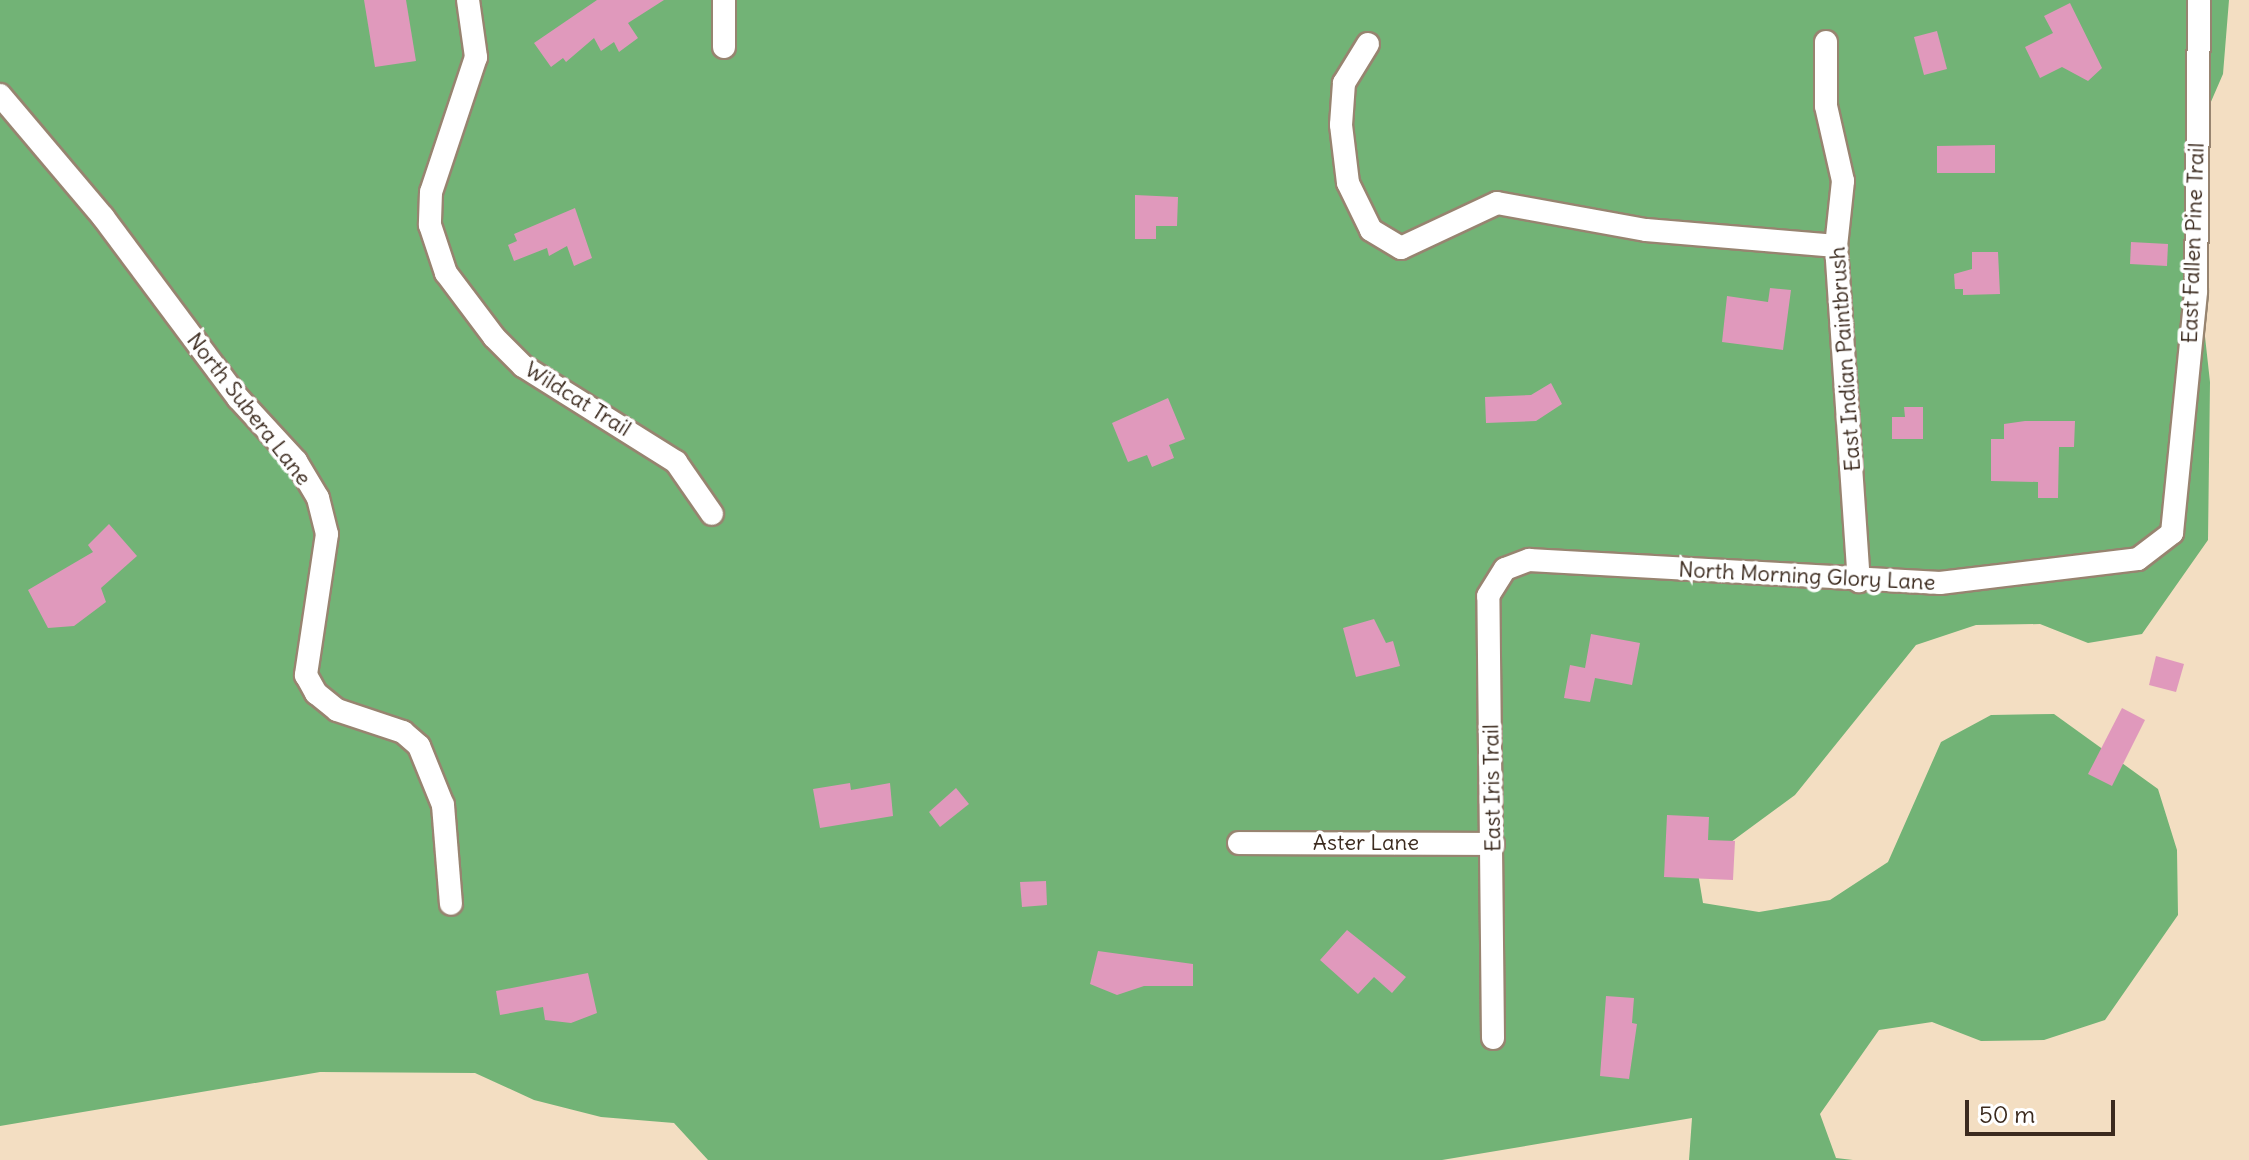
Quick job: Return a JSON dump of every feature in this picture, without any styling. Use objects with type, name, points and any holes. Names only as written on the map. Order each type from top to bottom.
[{"type":"street","name":"Wildcat Trail","points":[[468,0],[476,57],[431,192],[430,225],[446,273],[494,337],[523,366],[676,462],[712,514]]},
{"type":"street","points":[[724,0],[724,47]]},
{"type":"street","name":"East Fallen Pine Trail","points":[[2172,533],[2196,291],[2199,0]]},
{"type":"street","name":"East Indian Paintbrush","points":[[1826,42],[1826,106],[1843,181],[1836,246],[1859,581]]},
{"type":"street","points":[[1368,44],[1344,83],[1341,125],[1348,183],[1371,230],[1401,248],[1497,203],[1646,230],[1836,246]]},
{"type":"street","name":"North Subera Lane","points":[[0,95],[103,217],[238,398],[296,461],[318,498],[327,534],[306,675],[316,693],[337,710],[403,732],[419,746],[443,805],[451,904]]},
{"type":"street","name":"North Morning Glory Lane","points":[[1529,560],[1859,581],[1940,583],[2138,559],[2172,533]]},
{"type":"street","name":"East Iris Trail","points":[[1493,1038],[1488,596],[1505,569],[1529,560]]},
{"type":"street","name":"Aster Lane","points":[[1239,843],[1493,844]]},
{"type":"green space","points":[[0,0],[2229,0],[2223,74],[2197,134],[2191,209],[2210,382],[2208,540],[2142,634],[2088,643],[2040,624],[1976,625],[1916,645],[1795,795],[1697,867],[1703,903],[1759,912],[1830,900],[1888,862],[1941,742],[1991,715],[2054,714],[2158,789],[2177,850],[2178,915],[2105,1020],[2044,1040],[1981,1041],[1932,1022],[1879,1030],[1820,1114],[1836,1158],[1853,1160],[1689,1160],[1692,1118],[1442,1160],[708,1160],[674,1123],[601,1117],[534,1100],[475,1073],[320,1072],[0,1126]]},
{"type":"building","points":[[364,0],[406,0],[416,61],[375,67]]},
{"type":"building","points":[[597,0],[664,0],[628,23],[638,38],[619,52],[614,42],[601,51],[594,38],[566,62],[563,58],[551,67],[534,43]]},
{"type":"building","points":[[2070,3],[2102,68],[2088,81],[2062,67],[2040,78],[2025,47],[2053,33],[2044,16]]},
{"type":"building","points":[[1937,31],[1947,69],[1924,75],[1914,37]]},
{"type":"building","points":[[1995,145],[1995,173],[1937,173],[1937,146]]},
{"type":"building","points":[[1135,195],[1178,197],[1177,226],[1156,226],[1156,239],[1135,239]]},
{"type":"building","points":[[575,208],[592,258],[574,266],[567,246],[549,256],[547,248],[514,261],[508,245],[517,241],[514,234]]},
{"type":"building","points":[[2131,242],[2168,244],[2167,266],[2130,264]]},
{"type":"building","points":[[1972,252],[1998,252],[2000,294],[1963,295],[1963,289],[1955,289],[1954,274],[1972,269]]},
{"type":"building","points":[[1770,288],[1791,290],[1783,350],[1722,342],[1727,296],[1768,302]]},
{"type":"building","points":[[1551,383],[1562,404],[1536,421],[1486,423],[1485,397],[1531,395]]},
{"type":"building","points":[[1168,398],[1185,439],[1169,445],[1174,458],[1152,467],[1147,455],[1128,462],[1112,423]]},
{"type":"building","points":[[1904,407],[1923,407],[1923,439],[1892,439],[1892,417],[1905,417]]},
{"type":"building","points":[[2075,421],[2074,447],[2059,447],[2058,498],[2038,498],[2038,482],[1991,481],[1991,439],[2004,439],[2004,424]]},
{"type":"building","points":[[109,524],[137,556],[101,588],[106,602],[74,626],[48,628],[28,590],[93,552],[88,545]]},
{"type":"building","points":[[1374,619],[1386,643],[1393,641],[1400,666],[1356,677],[1343,628]]},
{"type":"building","points":[[1591,634],[1640,643],[1632,685],[1595,678],[1590,702],[1564,698],[1570,665],[1585,668]]},
{"type":"building","points":[[2156,656],[2184,664],[2176,692],[2149,685]]},
{"type":"building","points":[[2122,708],[2145,720],[2112,786],[2088,774]]},
{"type":"building","points":[[850,783],[851,790],[890,783],[893,816],[820,828],[813,789]]},
{"type":"building","points":[[956,788],[969,804],[940,827],[929,812]]},
{"type":"building","points":[[1667,815],[1709,817],[1708,840],[1735,841],[1733,880],[1664,877]]},
{"type":"building","points":[[1046,881],[1047,905],[1022,907],[1020,882]]},
{"type":"building","points":[[1347,930],[1406,977],[1392,993],[1374,977],[1358,994],[1320,960]]},
{"type":"building","points":[[1098,951],[1193,964],[1193,986],[1144,986],[1117,995],[1090,984]]},
{"type":"building","points":[[588,973],[597,1013],[571,1023],[545,1020],[543,1007],[500,1015],[496,991]]},
{"type":"building","points":[[1606,996],[1634,998],[1632,1023],[1637,1024],[1629,1079],[1600,1076]]}]
